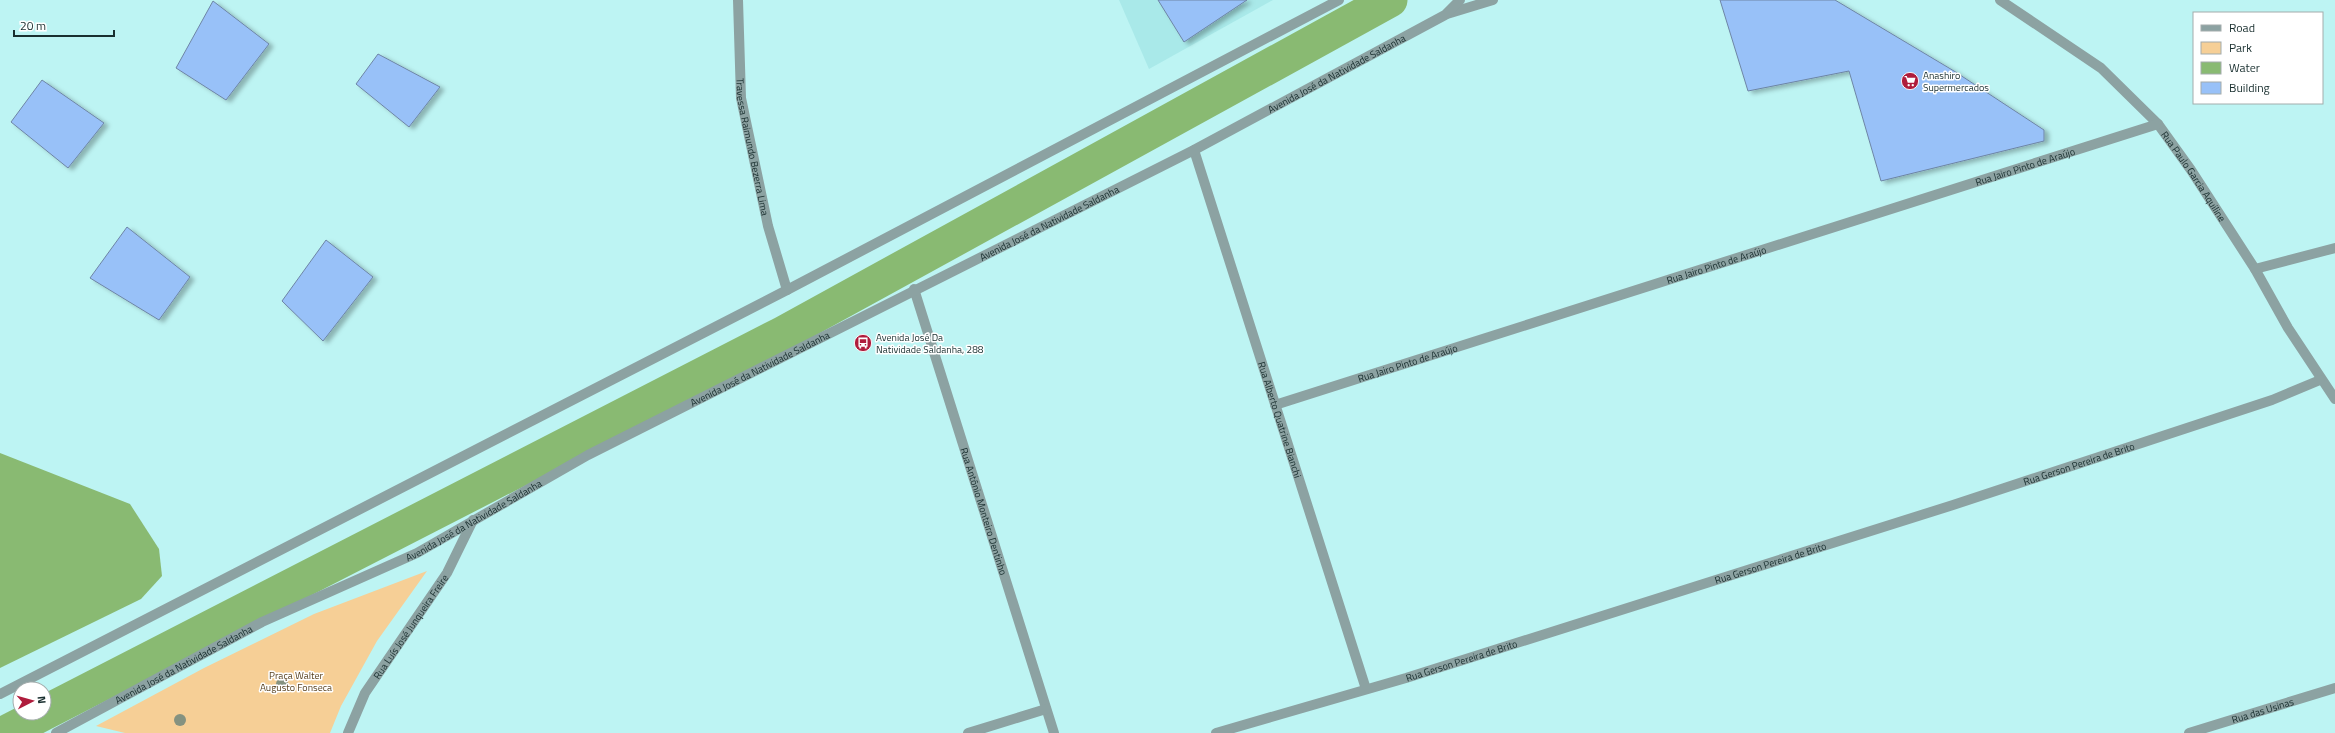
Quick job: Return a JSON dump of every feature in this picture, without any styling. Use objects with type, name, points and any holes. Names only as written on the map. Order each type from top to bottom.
[{"type":"street","name":"Travessa Raimundo Bezerra Lima","points":[[738,0],[741,98],[768,226],[787,290]]},
{"type":"street","points":[[0,694],[787,290],[1339,0]]},
{"type":"street","name":"Avenida José da Natividade Saldanha","points":[[56,733],[262,622],[417,553],[588,455],[914,289],[1194,150],[1445,15],[1460,0]]},
{"type":"street","points":[[1445,15],[1492,0]]},
{"type":"street","name":"Rua Paulo Garcia Aquiline","points":[[2000,0],[2101,68],[2158,124],[2192,170],[2255,269],[2288,328],[2320,380],[2335,399]]},
{"type":"street","name":"Rua Jairo Pinto de Araújo","points":[[1275,405],[2158,124]]},
{"type":"street","name":"Rua Alberto Quatrine Bianchi","points":[[1194,150],[1366,689]]},
{"type":"street","points":[[2255,269],[2335,248]]},
{"type":"street","name":"Rua Antônio Monteiro Dentinho","points":[[914,289],[1054,733]]},
{"type":"street","name":"Rua Gerson Pereira de Brito","points":[[1216,733],[1231,731],[1406,678],[1945,507],[2272,400],[2320,380]]},
{"type":"street","name":"Rua Luís José Junqueira Freire","points":[[348,733],[365,693],[447,573],[473,520]]},
{"type":"street","name":"Rua das Usinas","points":[[2189,733],[2335,688]]},
{"type":"street","points":[[968,733],[1046,709]]},
{"type":"shaded area","points":[[1119,0],[1273,0],[1149,69]]},
{"type":"green space","name":"Praça Walter Augusto Fonseca","points":[[427,571],[377,641],[341,706],[330,733],[125,733],[96,726],[204,668],[314,614]]},
{"type":"water","points":[[0,453],[130,504],[159,549],[162,576],[141,599],[0,668]]},
{"type":"building","points":[[1158,0],[1247,0],[1184,42]]},
{"type":"building","name":"Anashiro Supermercados","points":[[1720,0],[1835,0],[1954,71],[2044,130],[2044,141],[1881,181],[1849,71],[1748,91]]},
{"type":"building","points":[[213,1],[269,44],[226,100],[176,68]]},
{"type":"building","points":[[378,54],[440,87],[409,127],[356,84]]},
{"type":"building","points":[[42,80],[104,123],[68,168],[11,122]]},
{"type":"building","points":[[127,227],[190,277],[159,320],[90,278]]},
{"type":"building","points":[[326,240],[373,277],[323,341],[282,301]]},
{"type":"waterway","points":[[52,709],[782,334],[1390,0]]},
{"type":"waterway","points":[[5,733],[28,721]]},
{"type":"place","name":"Anashiro Supermercados","points":[[1910,81]]},
{"type":"place","name":"Avenida José Da Natividade Saldanha, 288","points":[[863,343]]}]
